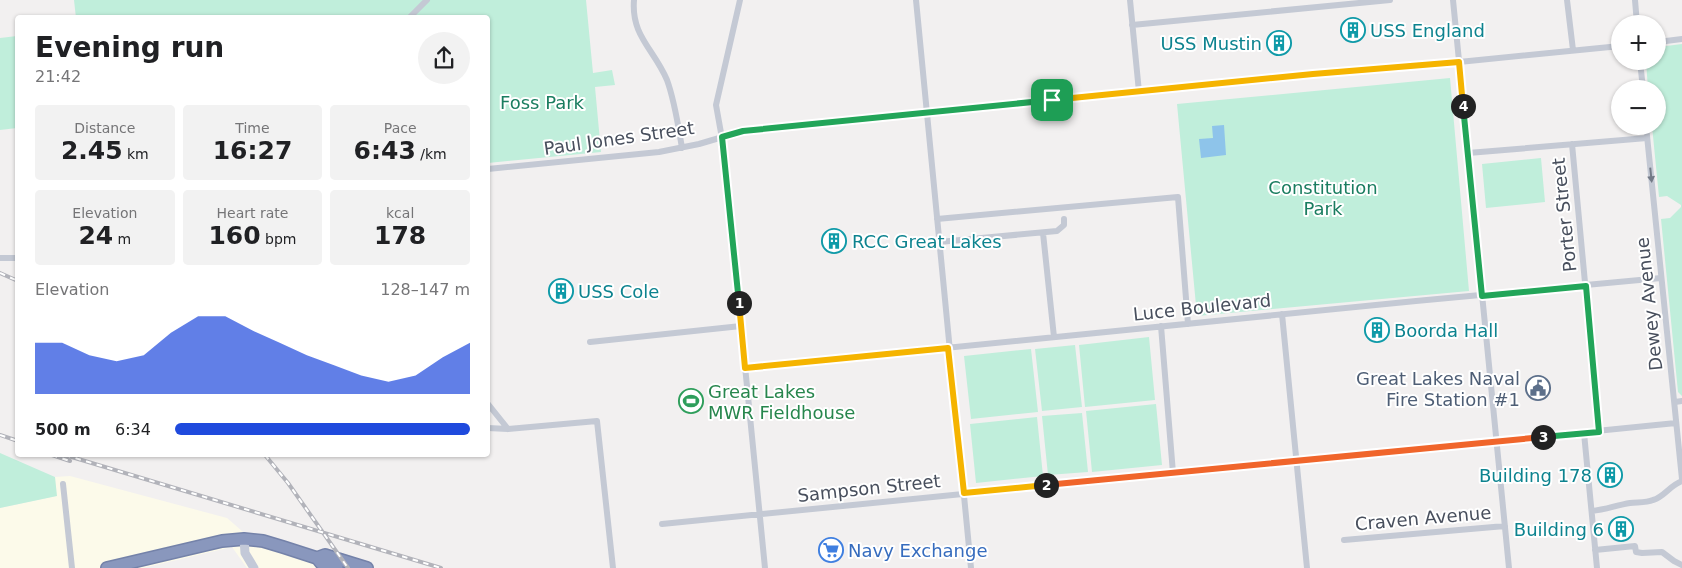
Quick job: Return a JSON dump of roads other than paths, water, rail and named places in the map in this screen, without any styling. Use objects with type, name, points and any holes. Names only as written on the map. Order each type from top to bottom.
[{"type":"highway","points":[[107,568],[128,566],[222,542],[244,539],[269,543],[317,558],[321,563],[337,568]]},
{"type":"highway","points":[[317,558],[325,555],[367,568]]},
{"type":"street","points":[[412,15],[427,0]]},
{"type":"street","points":[[634,0],[633,12],[636,28],[660,67],[673,98],[682,148]]},
{"type":"street","points":[[740,0],[716,105],[722,137],[765,568]]},
{"type":"street","points":[[916,0],[948,348],[971,568]]},
{"type":"street","points":[[1130,0],[1139,92]]},
{"type":"street","points":[[1132,25],[1390,0]]},
{"type":"street","points":[[1453,0],[1509,568]]},
{"type":"street","points":[[1567,0],[1573,50]]},
{"type":"street","points":[[1635,0],[1636,15]]},
{"type":"street","points":[[1666,41],[1682,39]]},
{"type":"street","name":"Paul Jones Street","points":[[490,169],[659,152],[682,148],[743,131],[1313,74],[1611,47]]},
{"type":"street","name":"Dewey Avenue","points":[[1648,135],[1682,480]]},
{"type":"street","points":[[1468,153],[1648,138]]},
{"type":"street","name":"Porter Street","points":[[1572,144],[1599,432]]},
{"type":"street","points":[[937,219],[1178,197],[1188,324]]},
{"type":"street","points":[[939,242],[1060,230],[1064,225],[1064,219]]},
{"type":"street","points":[[1044,232],[1054,337]]},
{"type":"street","points":[[0,258],[15,258]]},
{"type":"street","name":"Luce Boulevard","points":[[745,368],[1662,278]]},
{"type":"street","points":[[1282,314],[1307,568]]},
{"type":"street","points":[[590,342],[741,326]]},
{"type":"street","points":[[1161,326],[1173,473]]},
{"type":"street","points":[[1674,402],[1682,401]]},
{"type":"street","points":[[490,406],[508,429]]},
{"type":"street","points":[[490,428],[508,429],[597,421],[613,568]]},
{"type":"street","name":"Sampson Street","points":[[662,524],[1676,424]]},
{"type":"street","points":[[1584,433],[1597,568]]},
{"type":"street","points":[[1592,511],[1605,510],[1629,503],[1652,501],[1659,498],[1669,487],[1682,480]]},
{"type":"street","points":[[62,484],[72,568]]},
{"type":"street","name":"Craven Avenue","points":[[1344,540],[1505,526]]},
{"type":"street","points":[[244,539],[246,553],[254,568]]},
{"type":"street","points":[[1595,550],[1635,546],[1636,552],[1662,552],[1682,565]]},
{"type":"water","points":[[1224,125],[1226,155],[1201,158],[1199,139],[1213,138],[1212,126]]},
{"type":"railway","points":[[0,273],[15,280]]},
{"type":"railway","points":[[0,435],[15,440]]},
{"type":"railway","points":[[58,457],[70,461]]},
{"type":"railway","points":[[72,457],[441,568]]},
{"type":"railway","points":[[267,457],[288,483],[348,568]]},
{"type":"place","name":"USS England","points":[[1353,30]]},
{"type":"place","name":"USS Mustin","points":[[1279,43]]},
{"type":"place","name":"RCC Great Lakes","points":[[834,241]]},
{"type":"place","name":"USS Cole","points":[[561,291]]},
{"type":"place","name":"Boorda Hall","points":[[1377,330]]},
{"type":"place","name":"Great Lakes Naval Fire Station #1","points":[[1538,388]]},
{"type":"place","name":"Great Lakes MWR Fieldhouse","points":[[691,401]]},
{"type":"place","name":"Building 178","points":[[1610,475]]},
{"type":"place","name":"Building 6","points":[[1621,529]]},
{"type":"place","name":"Navy Exchange","points":[[831,550]]},
{"type":"park label","name":"Foss Park","points":[[542,102]]},
{"type":"park label","name":"Constitution Park","points":[[1323,197]]}]
